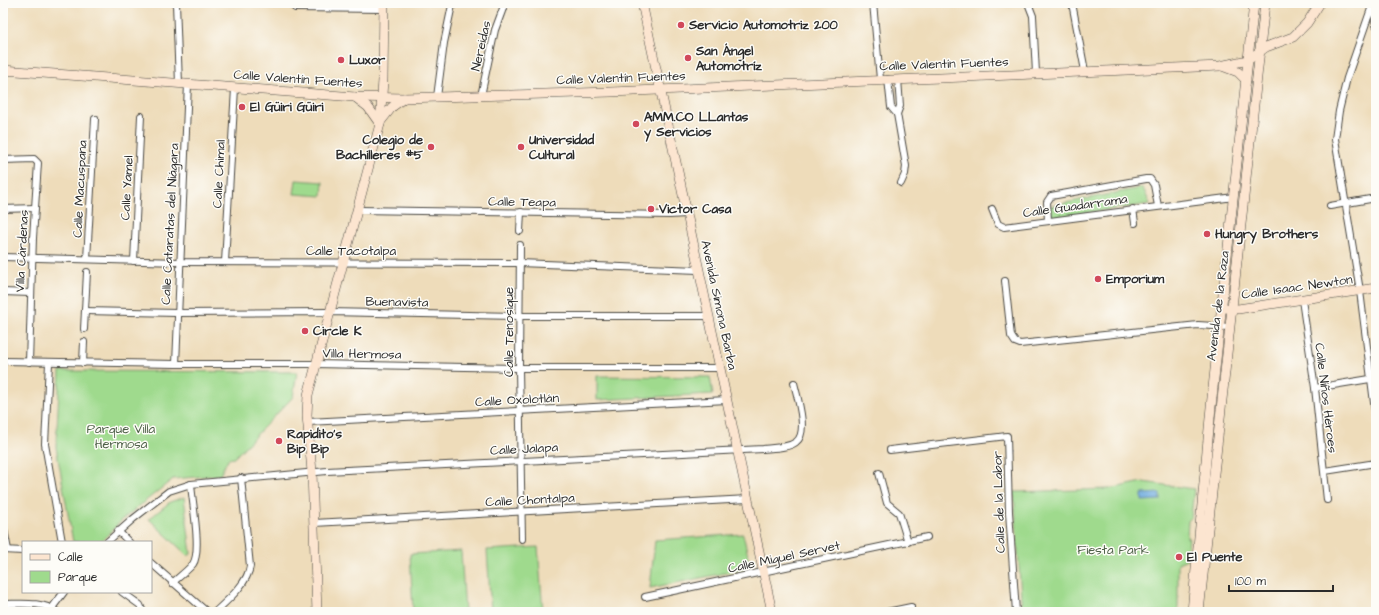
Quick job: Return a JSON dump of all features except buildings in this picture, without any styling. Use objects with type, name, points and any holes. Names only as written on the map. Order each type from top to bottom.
[{"type":"main road","name":"Avenida Simona Barba","points":[[642,3],[659,90],[772,612]]},
{"type":"main road","name":"Avenida de la Raza","points":[[1227,309],[1234,197],[1254,3]]},
{"type":"main road","name":"Avenida de la Raza","points":[[1192,612],[1227,309],[1265,3]]},
{"type":"main road","name":"Calle Valentín Fuentes","points":[[3,70],[359,97],[404,98],[659,90],[1220,66],[1248,60],[1275,42],[1293,37],[1299,32],[1320,3]]},
{"type":"main road","points":[[317,612],[308,395],[380,124],[383,80],[384,6]]},
{"type":"main road","points":[[1220,66],[1238,72],[1246,80]]},
{"type":"main road","points":[[380,124],[359,97],[371,93],[383,80]]},
{"type":"main road","points":[[380,124],[385,114],[404,98]]},
{"type":"main road","name":"Calle Isaac Newton","points":[[1227,309],[1302,300],[1376,288]]},
{"type":"main road","name":"Avenida de la Raza","points":[[1199,612],[1225,326]]},
{"type":"street","name":"Calle Cataratas del Niágara","points":[[176,3],[184,84],[176,364]]},
{"type":"street","points":[[290,3],[295,8],[329,6],[384,6]]},
{"type":"street","name":"Nereidas","points":[[481,96],[494,30],[505,3]]},
{"type":"street","points":[[873,3],[889,79],[891,108],[897,114]]},
{"type":"street","points":[[1028,3],[1033,16],[1035,29],[1036,73]]},
{"type":"street","points":[[1072,3],[1085,71]]},
{"type":"street","points":[[1373,3],[1376,25]]},
{"type":"street","points":[[1373,3],[1347,78],[1336,130],[1336,150],[1373,378],[1376,419]]},
{"type":"street","points":[[438,97],[444,43],[452,5]]},
{"type":"street","points":[[889,79],[900,106],[897,114],[906,166],[906,174],[901,183]]},
{"type":"street","name":"Calle Chimal","points":[[226,262],[235,88]]},
{"type":"street","name":"Calle Yamel","points":[[134,261],[141,116]]},
{"type":"street","name":"Calle Macuspana","points":[[87,259],[95,119]]},
{"type":"street","name":"Villa Cárdenas","points":[[3,160],[34,159],[38,164],[30,293],[29,362]]},
{"type":"street","points":[[1048,221],[1047,202],[1051,196],[1146,179],[1150,179],[1154,185],[1158,206]]},
{"type":"street","name":"Calle Guadarrama","points":[[992,209],[996,221],[1002,227],[1234,197]]},
{"type":"street","points":[[1330,206],[1344,202],[1376,198]]},
{"type":"street","points":[[3,210],[35,208]]},
{"type":"street","points":[[1132,209],[1135,223]]},
{"type":"street","name":"Calle Teapa","points":[[358,210],[686,214]]},
{"type":"street","points":[[520,231],[521,212]]},
{"type":"street","name":"Calle Tenosique","points":[[520,245],[519,368],[522,539]]},
{"type":"street","name":"Calle Tacotalpa","points":[[3,257],[179,262],[519,263],[698,270]]},
{"type":"street","points":[[84,329],[87,272]]},
{"type":"street","points":[[1005,281],[1011,336],[1014,342],[1020,344],[1198,325],[1225,326]]},
{"type":"street","points":[[3,292],[30,293]]},
{"type":"street","name":"Calle Niños Héroes","points":[[1302,300],[1315,388],[1327,500]]},
{"type":"street","name":"Buenavista","points":[[85,311],[177,313],[329,312],[520,316],[708,316]]},
{"type":"street","points":[[83,363],[84,342]]},
{"type":"street","name":"Villa Hermosa","points":[[3,361],[176,364],[315,364],[519,368],[720,368]]},
{"type":"street","points":[[49,362],[45,444],[62,541]]},
{"type":"street","points":[[1315,388],[1373,378]]},
{"type":"street","name":"Calle Jalapa","points":[[108,541],[169,491],[191,484],[312,472],[737,450],[792,445],[799,440],[803,426],[794,382]]},
{"type":"street","name":"Calle Oxolotlán","points":[[308,422],[727,400]]},
{"type":"street","name":"Calle de la Labor","points":[[890,450],[1007,436],[1009,512],[1016,612]]},
{"type":"street","points":[[1324,471],[1376,463]]},
{"type":"street","points":[[879,473],[887,503],[899,513],[908,542]]},
{"type":"street","points":[[215,612],[245,579],[249,572],[250,566],[241,478]]},
{"type":"street","points":[[172,583],[193,563],[196,558],[191,484]]},
{"type":"street","name":"Calle Chontalpa","points":[[314,523],[748,499]]},
{"type":"street","points":[[3,524],[5,550],[22,551]]},
{"type":"street","points":[[118,532],[128,541]]},
{"type":"street","name":"Calle Miguel Servet","points":[[645,597],[927,537]]},
{"type":"street","points":[[152,564],[206,612]]},
{"type":"street","points":[[50,610],[63,593]]},
{"type":"street","points":[[123,593],[140,605],[143,612]]},
{"type":"street","points":[[3,604],[29,604],[58,612]]},
{"type":"street","points":[[887,612],[911,607]]},
{"type":"green space","points":[[296,180],[323,182],[322,196],[294,194]]},
{"type":"green space","points":[[1143,188],[1150,204],[1050,218],[1050,206]]},
{"type":"green space","name":"Parque Villa Hermosa","points":[[60,371],[297,372],[293,397],[234,458],[228,459],[220,475],[173,479],[123,519],[102,541],[73,541],[56,447]]},
{"type":"green space","points":[[597,376],[710,377],[713,394],[597,400]]},
{"type":"green space","name":"Fiesta Park","points":[[1143,482],[1194,489],[1191,518],[1188,521],[1187,538],[1189,538],[1187,559],[1178,563],[1178,612],[1022,612],[1014,492],[1109,489]]},
{"type":"green space","points":[[184,497],[191,554],[188,556],[149,519],[170,502]]},
{"type":"green space","points":[[743,534],[751,568],[650,588],[655,540]]},
{"type":"green space","points":[[538,547],[543,612],[491,612],[487,550]]},
{"type":"green space","points":[[461,551],[465,612],[413,612],[410,554]]},
{"type":"water","points":[[1160,493],[1160,500],[1142,501],[1142,494]]},
{"type":"place","name":"Servicio Automotriz 200","points":[[681,25]]},
{"type":"place","name":"San Ángel Automotríz","points":[[688,58]]},
{"type":"place","name":"Luxor","points":[[341,60]]},
{"type":"place","name":"El Güiri Güiri","points":[[242,107]]},
{"type":"place","name":"AMM.CO LLantas y Servicios","points":[[636,124]]},
{"type":"place","name":"Colegio de Bachilleres #5","points":[[431,147]]},
{"type":"place","name":"Universidad Cultural","points":[[521,147]]},
{"type":"place","name":"Victor Casa","points":[[651,209]]},
{"type":"place","name":"Hungry Brothers","points":[[1207,234]]},
{"type":"place","name":"Emporium","points":[[1098,279]]},
{"type":"place","name":"Circle K","points":[[305,331]]},
{"type":"place","name":"Rapidito's Bip Bip","points":[[279,441]]},
{"type":"place","name":"El Puente","points":[[1179,557]]}]
